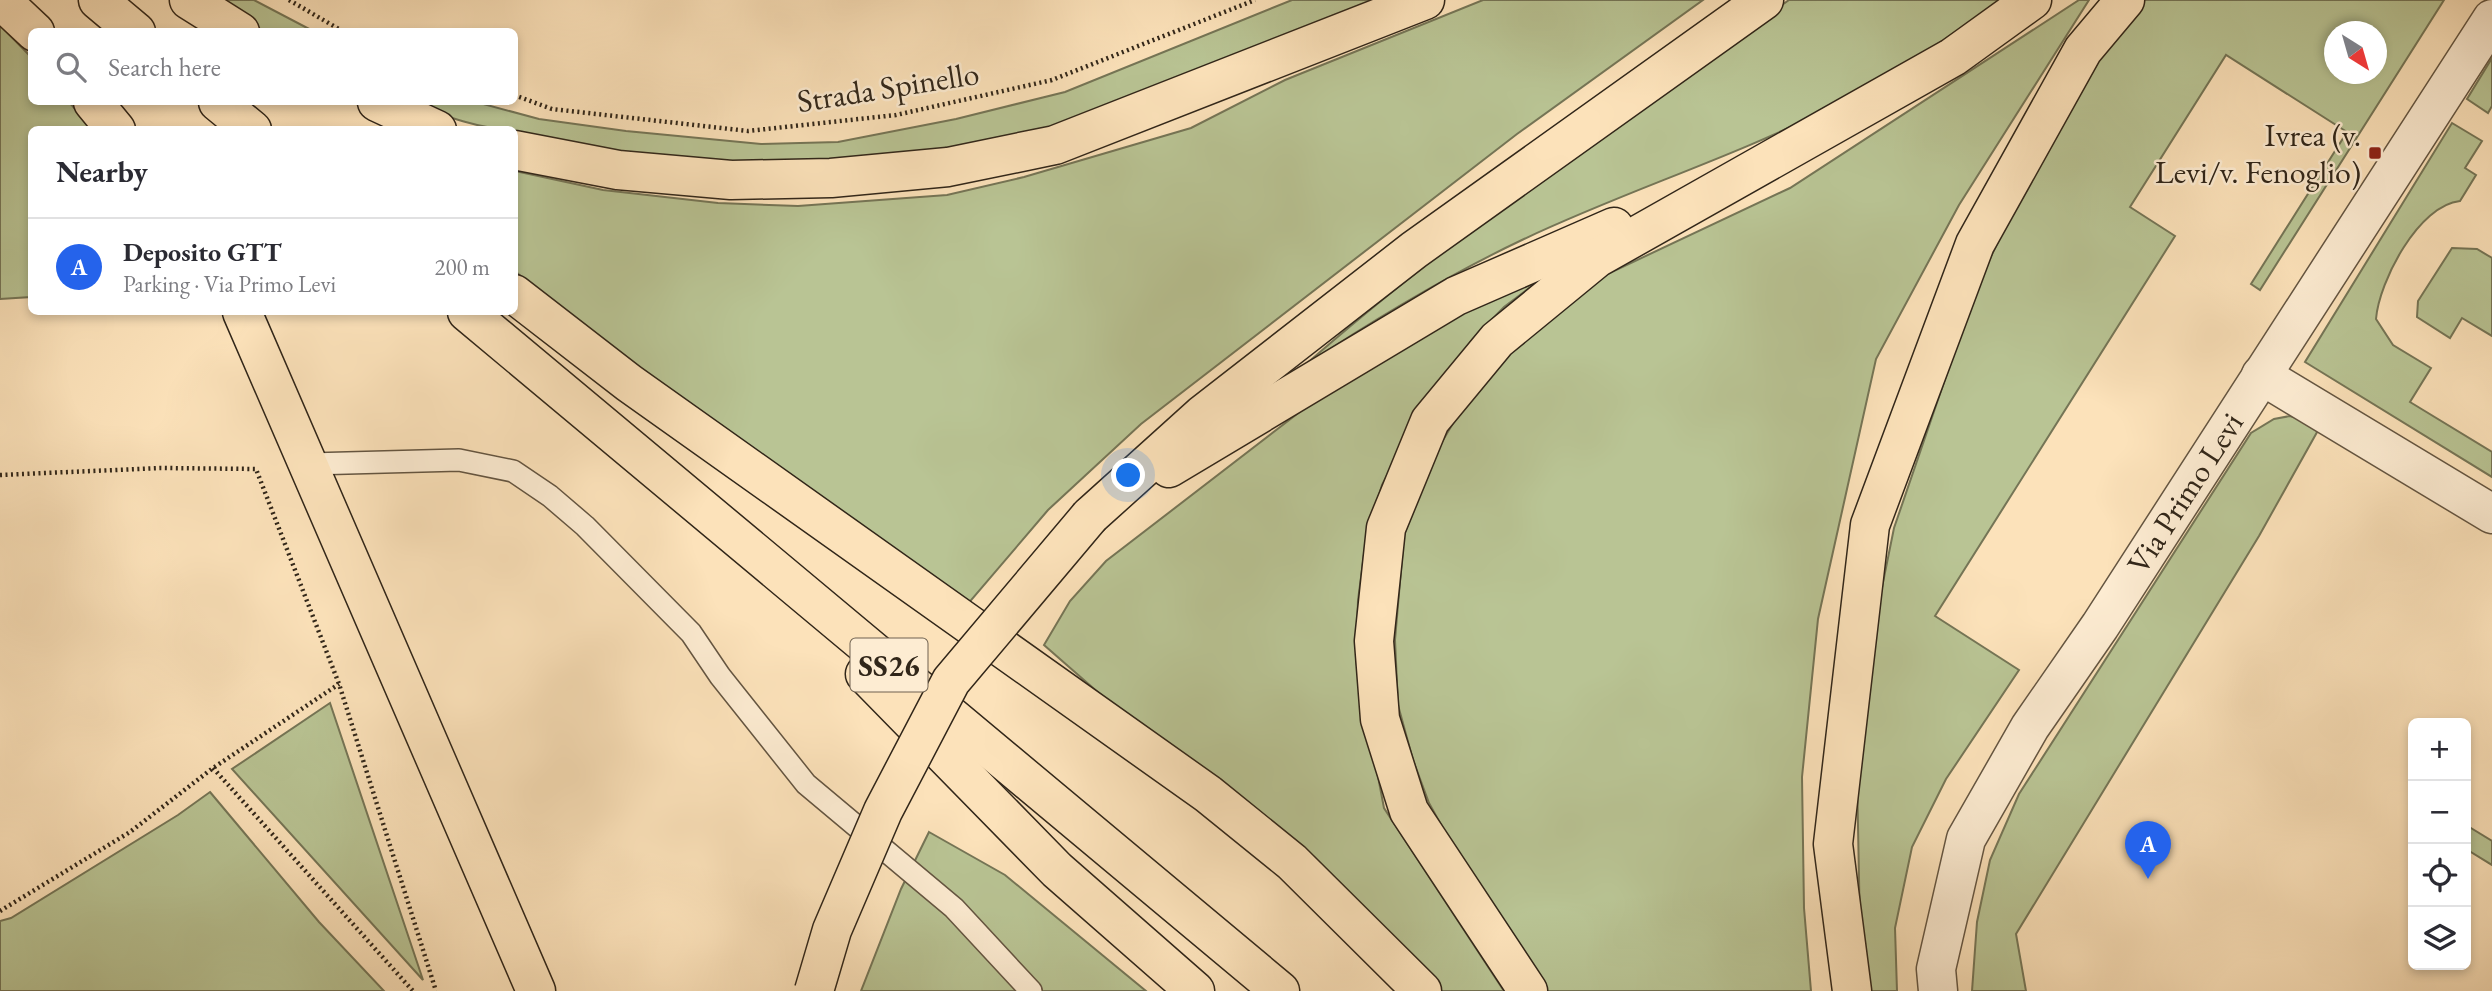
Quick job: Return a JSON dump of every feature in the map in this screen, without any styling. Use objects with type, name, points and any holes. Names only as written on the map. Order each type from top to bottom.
[{"type":"main road","points":[[1,0],[31,28]]},
{"type":"main road","points":[[98,0],[131,28]]},
{"type":"main road","points":[[189,0],[234,28]]},
{"type":"main road","points":[[518,151],[618,170],[732,180],[831,178],[948,167],[1055,145],[1425,0]]},
{"type":"main road","points":[[814,991],[832,930],[883,811],[951,681],[1090,516],[1202,415],[1414,250],[1764,0]]},
{"type":"main road","points":[[1528,991],[1409,811],[1380,719],[1374,641],[1386,528],[1430,421],[1497,340],[1597,258],[1953,57],[2032,0]]},
{"type":"main road","points":[[1852,991],[1833,844],[1870,525],[1975,244],[2083,50],[2125,0]]},
{"type":"main road","points":[[95,105],[113,126]]},
{"type":"main road","points":[[223,105],[247,126]]},
{"type":"main road","points":[[383,105],[428,126]]},
{"type":"main road","points":[[1090,516],[1456,296],[1760,164]]},
{"type":"main road","points":[[518,297],[629,383],[1208,794],[1292,862],[1422,991]]},
{"type":"main road","points":[[243,315],[536,991]]},
{"type":"main road","name":"SS26","points":[[471,315],[1280,991]]},
{"type":"main road","points":[[710,514],[1057,870],[1195,991]]},
{"type":"street","name":"Via Primo Levi","points":[[1938,991],[1936,969],[1966,839],[2030,727],[2100,626],[2492,19]]},
{"type":"street","points":[[2261,375],[2492,514]]},
{"type":"lane","points":[[310,464],[459,460],[513,471],[550,496],[585,526],[691,633],[720,676],[806,784],[954,908],[1031,991]]},
{"type":"path","points":[[289,0],[337,28]]},
{"type":"path","name":"Strada Spinello","points":[[518,96],[552,109],[748,131],[895,115],[1052,80],[1255,0]]},
{"type":"path","points":[[0,475],[161,468],[256,468],[339,684],[436,991]]},
{"type":"path","points":[[0,911],[130,832],[213,768],[339,684]]},
{"type":"path","points":[[213,768],[413,991]]},
{"type":"green space","points":[[210,0],[254,0],[307,28],[259,28]]},
{"type":"green space","points":[[1292,0],[1380,0],[1055,125],[975,146],[910,156],[844,162],[777,163],[645,155],[518,135],[518,126],[473,124],[417,105],[487,105],[539,119],[626,131],[761,144],[838,142],[956,119],[1065,92]]},
{"type":"green space","points":[[1483,0],[1703,0],[1517,134],[1141,424],[1048,510],[967,605],[604,350],[518,274],[518,172],[603,190],[718,203],[798,206],[947,195],[1024,177],[1191,128],[1285,80]]},
{"type":"green space","points":[[1789,0],[2002,0],[1940,43],[1832,107],[1756,142],[1601,205],[1496,253],[1412,298],[1304,366],[1481,222]]},
{"type":"green space","points":[[2079,0],[2089,0],[1959,205],[1876,359],[1818,619],[1802,777],[1804,908],[1811,991],[1547,991],[1455,850],[1429,803],[1413,760],[1398,705],[1395,640],[1404,535],[1436,452],[1465,403],[1501,360],[1599,278],[1790,188]]},
{"type":"green space","points":[[2145,0],[2444,0],[2260,290],[2251,284],[2347,132],[2226,55],[2130,207],[2175,236],[1935,616],[2019,670],[1946,779],[1912,847],[1895,928],[1897,991],[1868,991],[1860,930],[1857,774],[1874,627],[1894,528],[1977,286],[2014,208],[2105,50]]},
{"type":"green space","points":[[0,25],[28,54],[28,105],[72,105],[90,126],[28,126],[28,297],[0,299]]},
{"type":"green space","points":[[2492,58],[2492,106],[2488,113],[2467,99]]},
{"type":"green space","points":[[2452,123],[2482,141],[2465,168],[2476,175],[2460,201],[2445,206],[2430,216],[2404,247],[2385,285],[2376,319],[2393,345],[2431,368],[2410,402],[2492,452],[2492,477],[2305,362]]},
{"type":"green space","points":[[2452,248],[2477,249],[2492,258],[2492,336],[2462,318],[2450,338],[2417,317],[2418,301]]},
{"type":"green space","points":[[1559,266],[1504,307],[1472,340],[1411,431],[1382,485],[1366,539],[1358,600],[1356,661],[1384,808],[1504,991],[1439,991],[1044,645],[1070,601],[1106,561],[1327,391],[1468,310]]},
{"type":"green space","points":[[2290,416],[2321,425],[2259,536],[2016,934],[2026,991],[1972,991],[1977,922],[1990,860],[2019,794],[2251,433],[2274,419]]},
{"type":"green space","points":[[330,703],[423,980],[232,769]]},
{"type":"green space","points":[[210,792],[319,922],[384,991],[0,991],[0,921],[11,918],[178,815]]},
{"type":"green space","points":[[2471,828],[2492,841],[2492,865],[2471,852]]},
{"type":"green space","points":[[929,832],[1005,875],[1146,991],[861,991],[901,889]]},
{"type":"place","name":"Ivrea (v. Levi/v. Fenoglio)","points":[[2375,153]]},
{"type":"place","name":"Deposito GTT","points":[[2148,879]]}]
